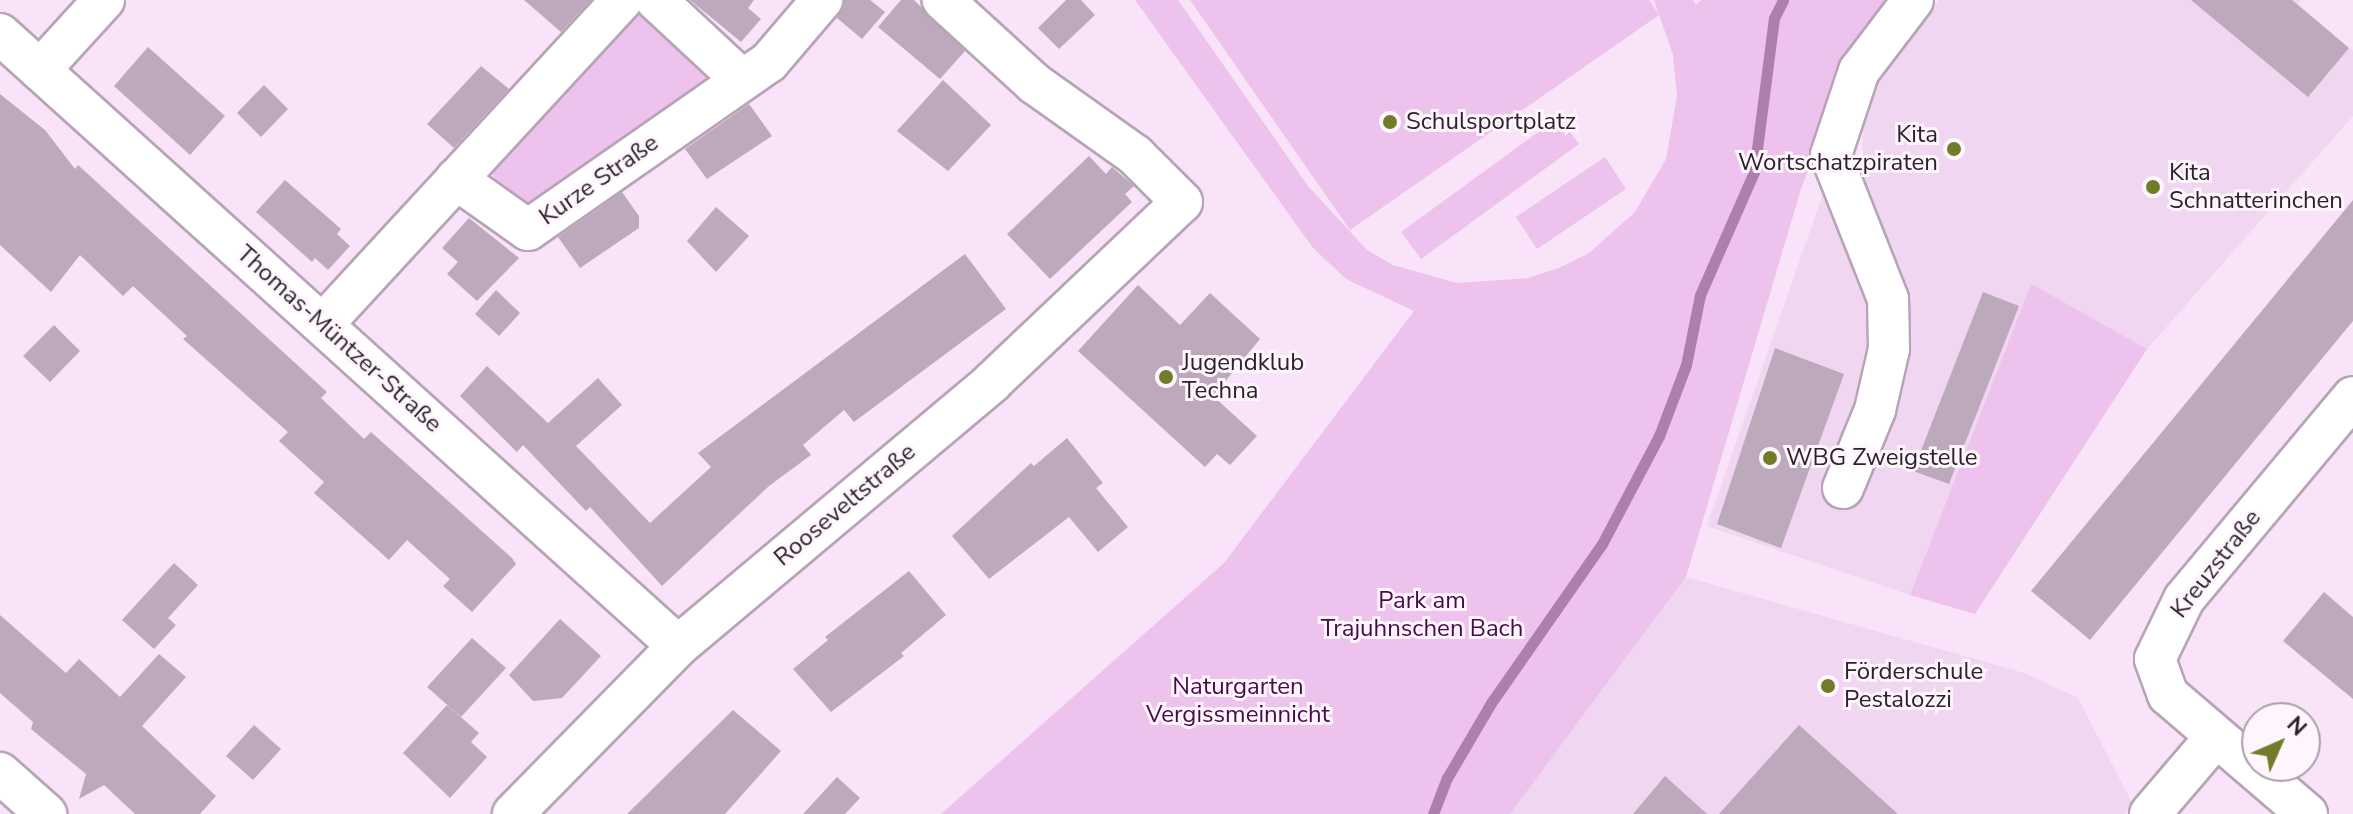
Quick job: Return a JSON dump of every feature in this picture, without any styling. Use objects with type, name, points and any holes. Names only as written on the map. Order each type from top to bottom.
[{"type":"street","points":[[40,70],[104,0]]},
{"type":"street","points":[[323,324],[622,0]]},
{"type":"street","points":[[656,0],[741,79]]},
{"type":"street","name":"Kurze Straße","points":[[456,179],[528,230],[769,62],[822,0]]},
{"type":"street","name":"Rooseveltstraße","points":[[513,814],[678,646],[991,383],[1182,202],[1135,155],[1035,84],[943,0]]},
{"type":"street","points":[[1843,488],[1875,410],[1889,349],[1888,299],[1831,155],[1859,71],[1913,0]]},
{"type":"street","name":"Thomas-Müntzer-Straße","points":[[0,34],[678,646]]},
{"type":"street","name":"Kreuzstraße","points":[[2307,814],[2168,695],[2155,659],[2165,632],[2206,572],[2353,397]]},
{"type":"street","points":[[2150,814],[2215,738]]},
{"type":"street","points":[[0,773],[46,814]]},
{"type":"shaded area","points":[[1939,0],[2301,0],[2298,4],[2353,51],[2353,116],[2147,349],[2031,285],[1910,595],[1707,526],[1824,191],[1860,180],[1864,117],[1887,65]]},
{"type":"shaded area","name":"Förderschule Pestalozzi","points":[[1686,577],[2024,673],[2078,698],[2133,805],[2124,814],[1510,814]]},
{"type":"green space","name":"Park am Trajuhnschen Bach","points":[[1135,0],[1178,0],[1308,186],[1367,250],[1393,265],[1457,283],[1528,278],[1559,268],[1589,253],[1635,212],[1666,159],[1677,96],[1673,55],[1654,0],[1693,0],[1696,5],[1701,0],[1900,0],[1850,61],[1801,189],[1686,577],[1510,814],[941,814],[1224,563],[1414,311],[1346,279],[1313,248]]},
{"type":"green space","name":"Schulsportplatz","points":[[1190,0],[1649,0],[1659,15],[1350,230]]},
{"type":"green space","points":[[634,10],[662,16],[709,62],[705,92],[547,205],[521,205],[494,179],[489,157]]},
{"type":"green space","points":[[1559,117],[1579,144],[1421,259],[1401,232]]},
{"type":"green space","points":[[1605,157],[1626,189],[1537,249],[1516,217]]},
{"type":"green space","points":[[2031,284],[2147,349],[1975,614],[1910,595]]},
{"type":"building","points":[[524,0],[591,0],[561,32]]},
{"type":"building","points":[[690,0],[754,0],[748,8],[761,19],[741,42]]},
{"type":"building","points":[[844,0],[870,0],[885,12],[862,39],[837,18]]},
{"type":"building","points":[[901,0],[914,0],[965,51],[940,79],[878,27]]},
{"type":"building","points":[[1066,0],[1081,0],[1095,15],[1059,49],[1038,28]]},
{"type":"building","points":[[2191,0],[2292,0],[2349,48],[2308,97]]},
{"type":"building","points":[[148,47],[225,116],[190,155],[114,86]]},
{"type":"building","points":[[481,66],[509,89],[454,148],[427,124]]},
{"type":"building","points":[[943,80],[991,125],[948,171],[897,131]]},
{"type":"building","points":[[264,85],[288,109],[261,137],[237,113]]},
{"type":"building","points":[[0,94],[45,130],[75,169],[78,165],[327,392],[321,398],[364,439],[371,432],[512,558],[516,564],[472,612],[443,586],[450,579],[407,540],[389,560],[314,493],[324,482],[279,441],[288,432],[183,339],[187,336],[133,286],[123,296],[80,255],[51,292],[0,245]]},
{"type":"building","points":[[749,104],[772,136],[707,179],[685,149]]},
{"type":"building","points":[[1089,156],[1106,174],[1112,167],[1134,186],[1125,194],[1132,202],[1050,279],[1007,234]]},
{"type":"building","points":[[285,180],[341,229],[337,234],[350,246],[328,270],[315,258],[312,262],[256,212]]},
{"type":"building","points":[[622,192],[639,216],[639,228],[580,268],[558,237]]},
{"type":"building","points":[[2353,200],[2353,321],[2090,640],[2031,591]]},
{"type":"building","points":[[716,207],[749,236],[716,272],[687,241]]},
{"type":"building","points":[[469,218],[519,258],[477,301],[447,274],[458,262],[442,248]]},
{"type":"building","points":[[965,254],[1006,309],[854,422],[844,410],[803,445],[811,455],[769,486],[662,586],[590,507],[586,511],[523,445],[517,452],[460,396],[487,366],[548,423],[598,378],[622,405],[576,446],[650,523],[711,467],[698,453]]},
{"type":"building","name":"Jugendklub Techna","points":[[1138,285],[1180,325],[1210,293],[1260,339],[1213,396],[1257,436],[1230,465],[1217,454],[1205,467],[1078,351]]},
{"type":"building","points":[[496,290],[520,313],[499,336],[475,314]]},
{"type":"building","points":[[1983,292],[2019,306],[1949,484],[1913,471]]},
{"type":"building","points":[[54,325],[80,351],[50,382],[23,356]]},
{"type":"building","points":[[1775,348],[1844,374],[1781,548],[1717,524]]},
{"type":"building","points":[[1067,438],[1103,483],[1096,488],[1128,527],[1098,552],[1069,517],[989,579],[952,536],[1031,463],[1034,466]]},
{"type":"building","points":[[174,563],[198,585],[168,618],[176,625],[154,649],[122,620]]},
{"type":"building","points":[[909,571],[946,615],[901,653],[904,656],[831,712],[793,669],[828,640],[825,637]]},
{"type":"building","points":[[2324,592],[2353,617],[2353,699],[2283,641]]},
{"type":"building","points":[[0,615],[66,673],[79,659],[120,697],[159,654],[186,677],[142,726],[216,796],[200,814],[135,814],[104,785],[79,799],[86,774],[31,729],[33,722],[0,693]]},
{"type":"building","points":[[560,619],[601,656],[562,698],[533,701],[509,675]]},
{"type":"building","points":[[472,638],[506,668],[461,717],[427,687]]},
{"type":"building","points":[[447,705],[479,733],[471,742],[487,757],[450,798],[403,753]]},
{"type":"building","points":[[733,710],[781,751],[725,814],[627,814]]},
{"type":"building","points":[[254,725],[281,749],[253,780],[226,756]]},
{"type":"building","points":[[1799,725],[1898,814],[1719,814]]},
{"type":"building","points":[[1665,776],[1707,814],[1633,814]]},
{"type":"building","points":[[837,777],[860,798],[845,814],[803,814]]},
{"type":"waterway","points":[[1433,814],[1447,778],[1491,703],[1602,544],[1659,436],[1686,365],[1700,295],[1754,172],[1774,18],[1783,0]]},
{"type":"place","name":"Schulsportplatz","points":[[1390,122]]},
{"type":"place","name":"Kita Wortschatzpiraten","points":[[1954,149]]},
{"type":"place","name":"Kita Schnatterinchen","points":[[2153,187]]},
{"type":"place","name":"Jugendklub Techna","points":[[1166,377]]},
{"type":"place","name":"WBG Zweigstelle","points":[[1770,458]]},
{"type":"place","name":"Förderschule Pestalozzi","points":[[1828,686]]},
{"type":"park label","name":"Naturgarten Vergissmeinnicht","points":[[1238,701]]}]
